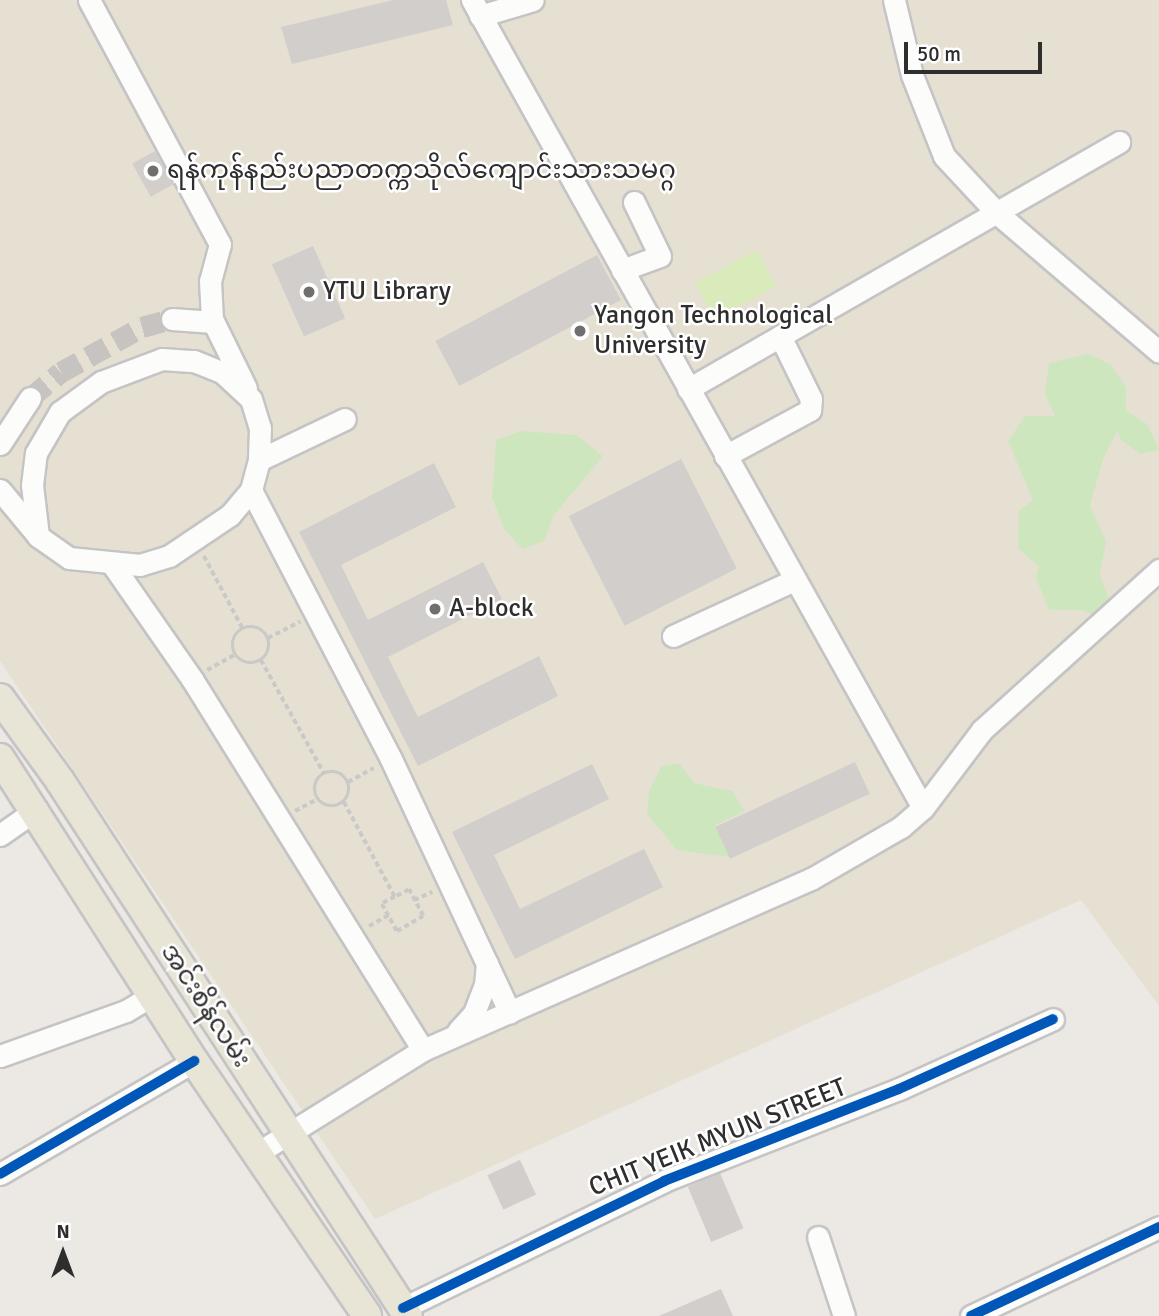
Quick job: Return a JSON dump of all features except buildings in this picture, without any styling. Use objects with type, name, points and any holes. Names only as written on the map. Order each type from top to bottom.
[{"type":"main road","name":"အင်းစိန်လမ်း","points":[[0,698],[60,781],[406,1312]]},
{"type":"main road","name":"အင်းစိန်လမ်း","points":[[0,758],[37,809],[194,1061],[259,1152],[367,1316]]},
{"type":"street","points":[[0,490],[38,536],[69,558],[140,565],[197,541],[251,490],[259,460],[260,428],[251,399],[213,322],[210,281],[220,244],[89,0]]},
{"type":"street","points":[[533,0],[476,8],[923,808]]},
{"type":"street","points":[[894,0],[912,75],[944,156],[997,213],[1159,352]]},
{"type":"street","points":[[688,389],[1118,142]]},
{"type":"street","points":[[622,270],[660,256],[634,202]]},
{"type":"street","points":[[172,319],[213,322]]},
{"type":"street","points":[[725,456],[810,410],[811,399],[780,337]]},
{"type":"street","points":[[38,536],[32,485],[36,453],[60,412],[101,382],[162,359],[194,361],[223,373],[251,399]]},
{"type":"street","points":[[0,444],[30,398]]},
{"type":"street","points":[[259,460],[345,419]]},
{"type":"street","points":[[251,490],[390,759],[510,1013]]},
{"type":"street","points":[[112,564],[192,679],[282,819],[423,1050]]},
{"type":"street","points":[[259,1152],[287,1132],[423,1050],[811,879],[901,827],[923,808],[982,730],[1159,570]]},
{"type":"street","points":[[673,636],[794,580]]},
{"type":"street","points":[[0,835],[37,809]]},
{"type":"street","points":[[457,1033],[474,1013],[485,985],[487,960]]},
{"type":"street","points":[[0,1056],[126,1011],[153,995]]},
{"type":"street","name":"CHIT YEIK MYUN STREET","points":[[406,1312],[664,1181],[899,1089],[1053,1019]]},
{"type":"street","points":[[0,1174],[194,1061]]},
{"type":"street","points":[[971,1316],[1159,1227]]},
{"type":"street","points":[[818,1237],[844,1316]]},
{"type":"path","points":[[197,541],[243,629]]},
{"type":"path","points":[[268,638],[315,615]]},
{"type":"path","points":[[254,627],[268,638],[269,650],[261,660],[251,663],[236,654],[235,638],[243,629],[254,627]]},
{"type":"path","points":[[192,679],[236,654]]},
{"type":"path","points":[[261,660],[324,773]]},
{"type":"path","points":[[390,759],[348,782],[344,802],[395,897]]},
{"type":"path","points":[[324,773],[340,774],[348,782]]},
{"type":"path","points":[[318,799],[316,782],[324,773]]},
{"type":"path","points":[[282,819],[318,799]]},
{"type":"path","points":[[318,799],[333,806],[344,802]]},
{"type":"path","points":[[408,890],[423,916],[397,931],[382,904],[395,897],[408,890]]},
{"type":"path","points":[[355,935],[389,915]]},
{"type":"shaded area","name":"Yangon Technological University","points":[[0,0],[1159,0],[1159,1006],[1081,900],[375,1219],[0,661]]},
{"type":"green space","points":[[757,250],[776,286],[714,319],[695,283]]},
{"type":"green space","points":[[1088,354],[1110,364],[1126,387],[1126,410],[1147,424],[1159,450],[1140,454],[1121,440],[1117,431],[1103,459],[1090,506],[1106,541],[1100,575],[1112,607],[1102,617],[1080,610],[1049,610],[1036,578],[1039,566],[1018,549],[1019,511],[1033,500],[1008,441],[1025,416],[1055,416],[1045,394],[1049,363]]},
{"type":"green space","points":[[522,431],[576,435],[603,456],[554,515],[544,541],[522,549],[504,529],[492,497],[496,440]]},
{"type":"green space","points":[[679,763],[694,783],[732,791],[745,811],[715,825],[730,857],[677,850],[647,814],[649,791],[661,767]]},
{"type":"tunnel","points":[[30,398],[61,372],[142,327],[172,319]]},
{"type":"cycle path","points":[[403,1308],[664,1181],[899,1089],[1053,1019]]},
{"type":"cycle path","points":[[0,1174],[194,1061]]},
{"type":"cycle path","points":[[971,1316],[1159,1227]]},
{"type":"place","name":"ရန်ကုန်နည်းပညာတက္ကသိုလ်ကျောင်းသားသမဂ္ဂ","points":[[153,171]]},
{"type":"place","name":"YTU Library","points":[[309,292]]},
{"type":"place","name":"Yangon Technological University","points":[[580,331]]},
{"type":"place","name":"A-block","points":[[435,609]]}]
